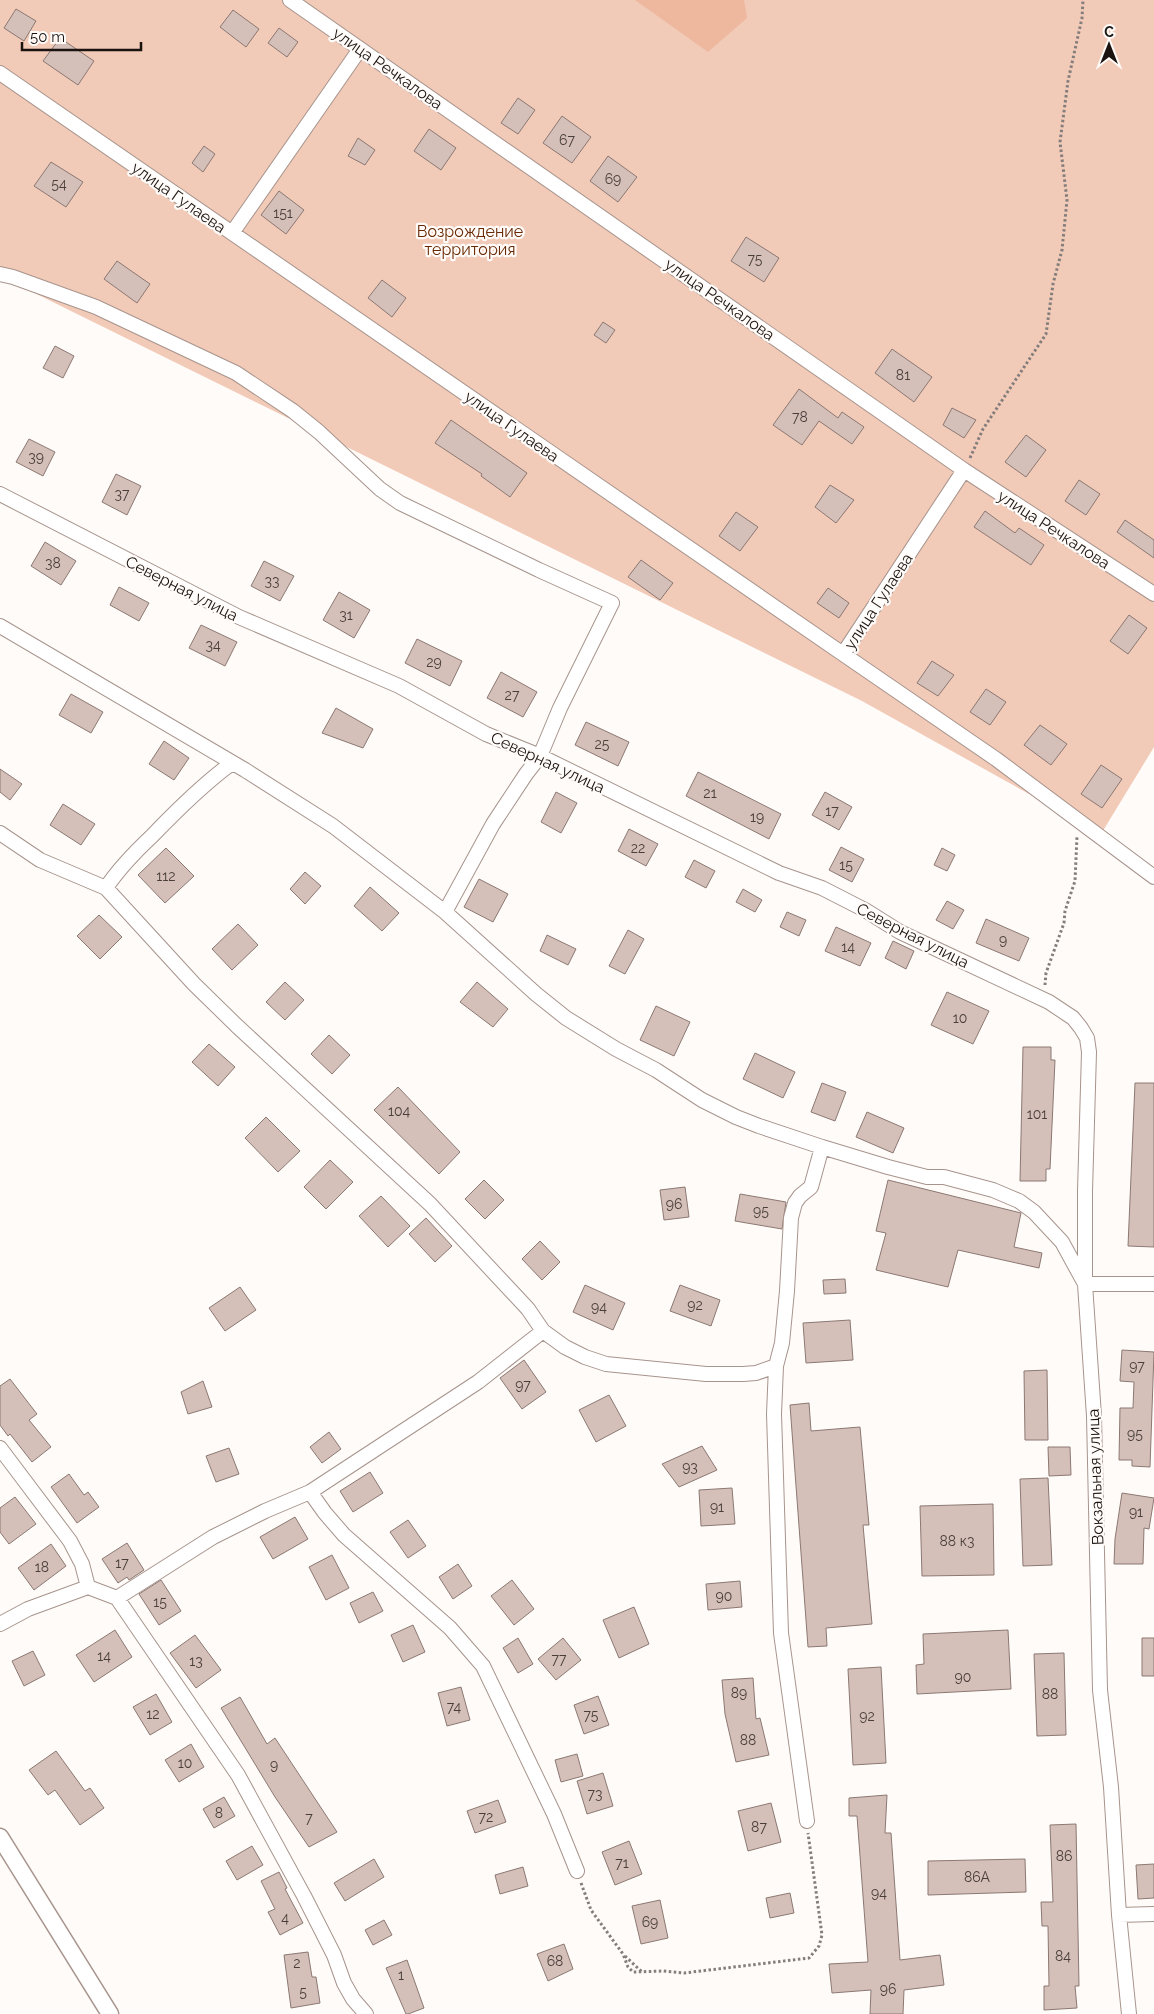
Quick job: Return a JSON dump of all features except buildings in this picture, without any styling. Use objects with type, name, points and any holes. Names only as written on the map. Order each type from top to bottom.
[{"type":"street","name":"улица Речкалова","points":[[290,0],[964,470],[1154,594]]},
{"type":"street","points":[[232,233],[360,49]]},
{"type":"street","name":"улица Гулаева","points":[[0,73],[843,654],[964,470]]},
{"type":"street","points":[[0,274],[96,307],[236,373],[293,410],[380,489],[400,503],[538,570],[612,603],[560,708],[540,756],[493,824],[444,912]]},
{"type":"street","name":"Северная улица","points":[[0,494],[239,617],[399,686],[486,734],[540,756],[779,873],[822,888],[865,910],[900,932],[1048,1002],[1073,1018],[1087,1038]]},
{"type":"street","points":[[0,626],[232,763],[333,826],[444,912],[536,994],[566,1018],[616,1049],[656,1070],[702,1100],[759,1126],[888,1168],[927,1177],[944,1177],[993,1190],[1019,1202],[1034,1212],[1062,1242],[1071,1255],[1085,1284],[1154,1284]]},
{"type":"street","points":[[843,654],[996,759],[1154,877]]},
{"type":"street","points":[[106,888],[117,871],[162,825],[212,778],[232,763]]},
{"type":"street","points":[[0,833],[40,860],[106,888],[194,984],[430,1204],[528,1309],[543,1331],[565,1347],[606,1364],[706,1374],[756,1373],[776,1366]]},
{"type":"street","name":"Вокзальная улица","points":[[1087,1038],[1089,1052],[1085,1192],[1085,1284],[1094,1416],[1100,1690],[1111,1788],[1119,1915],[1129,2014]]},
{"type":"street","points":[[807,1821],[781,1633],[774,1414],[776,1366],[782,1343],[791,1218],[795,1203],[811,1187],[822,1147]]},
{"type":"street","points":[[117,1598],[213,1538],[266,1511],[310,1492],[478,1382],[543,1331]]},
{"type":"street","points":[[0,1448],[70,1541],[82,1564],[88,1586]]},
{"type":"street","points":[[310,1492],[325,1514],[344,1535],[439,1618],[483,1666],[534,1776],[554,1814],[576,1871]]},
{"type":"street","points":[[0,1624],[28,1609],[88,1586],[117,1598],[238,1775],[304,1896],[334,1955],[344,1983],[353,1999],[366,2014]]},
{"type":"street","points":[[0,1837],[110,2014]]},
{"type":"street","points":[[1119,1915],[1154,1914]]},
{"type":"path","points":[[964,470],[983,429],[1046,334],[1053,284],[1062,250],[1067,200],[1060,142],[1068,81],[1082,18],[1083,0]]},
{"type":"path","points":[[1048,1002],[1044,986],[1046,973],[1064,923],[1074,881],[1078,821]]},
{"type":"path","points":[[623,1954],[628,1967],[633,1972],[684,1973],[809,1958],[820,1946],[822,1935],[807,1821]]},
{"type":"path","points":[[576,1871],[591,1910],[623,1954],[642,1972]]},
{"type":"green space","name":"Возрождение территория","points":[[0,0],[1154,0],[1154,747],[1101,834],[862,701],[0,276]]},
{"type":"shaded area","points":[[635,0],[744,0],[747,18],[708,52]]}]
